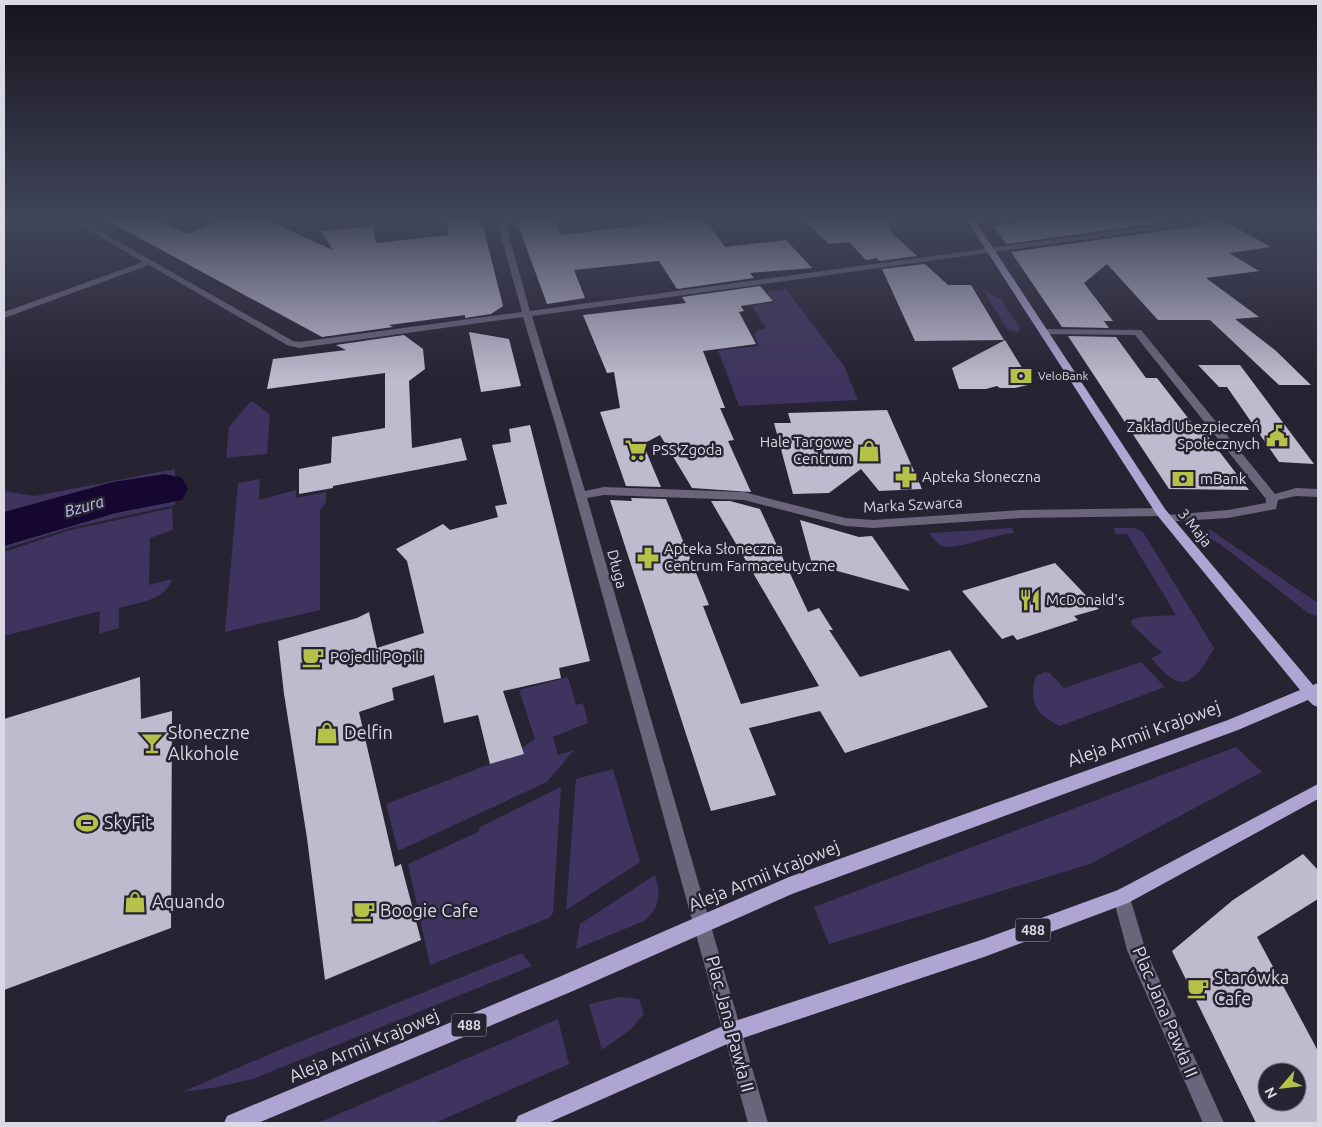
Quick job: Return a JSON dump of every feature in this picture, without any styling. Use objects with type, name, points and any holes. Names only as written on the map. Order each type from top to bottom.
[{"type":"main road","name":"3 Maja","points":[[1006,275],[1164,515],[1315,694]]},
{"type":"main road","name":"Aleja Armii Krajowej","points":[[234,1123],[566,984],[789,886],[1315,694]]},
{"type":"main road","name":"488","points":[[524,1123],[732,1032],[984,948],[1122,898],[1318,791]]},
{"type":"street","points":[[4,315],[115,275]]},
{"type":"street","points":[[172,275],[290,343],[299,345],[820,275]]},
{"type":"street","name":"Długa","points":[[515,275],[580,496],[650,747],[703,924]]},
{"type":"street","points":[[1043,332],[1138,332],[1272,498],[1296,492],[1318,494]]},
{"type":"street","name":"Marka Szwarca","points":[[580,496],[604,491],[744,496],[846,522],[873,524],[1020,514],[1228,514],[1272,506],[1272,498]]},
{"type":"street","name":"Plac Jana Pawła II","points":[[1122,898],[1136,950],[1214,1123]]},
{"type":"street","name":"Plac Jana Pawła II","points":[[703,924],[758,1123]]},
{"type":"shaded area","points":[[786,289],[844,366],[858,400],[739,406],[718,350],[759,346],[754,335],[757,331],[766,328],[752,306],[774,302],[767,292]]},
{"type":"shaded area","points":[[982,289],[1001,299],[1020,328],[1018,332],[1008,330]]},
{"type":"shaded area","points":[[250,402],[254,402],[270,415],[267,454],[226,458],[229,427]]},
{"type":"shaded area","points":[[175,469],[175,505],[70,528],[4,549],[4,491],[35,496]]},
{"type":"shaded area","points":[[260,479],[259,500],[296,490],[296,498],[326,492],[326,502],[320,510],[320,610],[225,632],[238,483]]},
{"type":"shaded area","points":[[172,508],[173,530],[150,538],[149,585],[172,579],[169,586],[164,592],[150,600],[119,608],[119,628],[99,634],[100,611],[4,636],[4,552],[67,531]]},
{"type":"shaded area","points":[[1012,528],[1014,533],[949,547],[939,544],[929,533]]},
{"type":"shaded area","points":[[1114,528],[1135,528],[1143,532],[1214,648],[1197,674],[1192,678],[1179,681],[1165,674],[1151,658],[1162,653],[1132,625],[1131,620],[1140,617],[1176,615],[1127,534],[1115,534]]},
{"type":"shaded area","points":[[1209,529],[1318,603],[1318,617],[1308,613],[1220,544],[1207,537]]},
{"type":"shaded area","points":[[1141,662],[1165,687],[1060,726],[1045,717],[1036,707],[1033,693],[1036,676],[1045,672],[1050,673],[1064,688]]},
{"type":"shaded area","points":[[568,677],[576,705],[583,703],[588,723],[553,737],[558,755],[574,750],[547,782],[398,851],[386,804],[490,764],[524,754],[522,748],[535,739],[519,690]]},
{"type":"shaded area","points":[[1236,747],[1262,772],[1090,864],[829,944],[814,907]]},
{"type":"shaded area","points":[[613,769],[640,862],[566,910],[576,779]]},
{"type":"shaded area","points":[[561,787],[553,913],[549,918],[430,965],[408,864],[478,832],[480,827]]},
{"type":"shaded area","points":[[655,875],[658,900],[653,911],[644,921],[576,949],[580,924]]},
{"type":"shaded area","points":[[522,953],[532,966],[253,1079],[213,1088],[182,1092],[284,1048]]},
{"type":"shaded area","points":[[619,997],[639,999],[644,1014],[631,1029],[602,1050],[589,1004]]},
{"type":"shaded area","points":[[558,1019],[569,1064],[435,1123],[318,1123]]},
{"type":"building","points":[[207,275],[495,275],[503,306],[491,314],[465,318],[465,315],[389,325],[393,327],[322,337]]},
{"type":"building","points":[[536,275],[576,275],[585,298],[547,304]]},
{"type":"building","points":[[668,275],[751,275],[754,278],[677,289]]},
{"type":"building","points":[[885,275],[937,275],[948,285],[971,285],[1004,340],[915,341]]},
{"type":"building","points":[[1026,275],[1094,275],[1084,283],[1113,321],[1104,321],[1109,328],[1062,327]]},
{"type":"building","points":[[1117,275],[1232,275],[1206,278],[1259,317],[1235,319],[1275,350],[1311,385],[1279,385],[1210,320],[1158,320]]},
{"type":"building","points":[[760,286],[773,301],[741,306],[744,311],[739,312],[756,344],[703,351],[725,408],[720,408],[734,440],[728,441],[751,492],[692,488],[660,435],[643,444],[661,487],[626,486],[600,412],[620,408],[614,372],[607,373],[583,315],[686,303],[682,297]]},
{"type":"building","points":[[469,332],[509,339],[521,386],[481,392]]},
{"type":"building","points":[[404,335],[423,349],[425,369],[409,381],[412,448],[461,438],[467,460],[299,494],[299,469],[331,463],[332,437],[385,428],[385,373],[267,389],[273,359],[346,350],[336,345]]},
{"type":"building","points":[[1068,336],[1116,337],[1146,378],[1157,378],[1199,432],[1205,433],[1249,490],[1169,489]]},
{"type":"building","points":[[1005,340],[1032,384],[1015,388],[1000,388],[997,386],[986,389],[959,389],[952,368]]},
{"type":"building","points":[[1198,365],[1240,365],[1314,464],[1279,462],[1227,387],[1219,387]]},
{"type":"building","name":"Hale Targowe Centrum","points":[[887,410],[922,489],[879,491],[861,469],[829,493],[793,494],[774,423],[791,423],[788,413]]},
{"type":"building","points":[[530,425],[590,661],[559,668],[561,678],[503,691],[524,754],[490,764],[478,715],[444,723],[434,675],[392,688],[394,700],[359,712],[395,867],[401,864],[421,940],[325,980],[307,838],[284,694],[278,641],[357,618],[369,612],[377,648],[424,633],[407,561],[396,549],[443,524],[450,530],[498,517],[495,506],[507,504],[492,445],[511,442],[509,429]]},
{"type":"building","points":[[631,498],[666,499],[709,605],[703,606],[741,704],[819,686],[711,501],[730,501],[760,509],[808,612],[819,608],[833,630],[829,630],[860,677],[950,650],[988,707],[845,753],[820,711],[749,728],[776,795],[711,811],[610,500],[632,501]]},
{"type":"building","points":[[800,520],[859,537],[872,536],[910,591],[812,564]]},
{"type":"building","name":"McDonald's","points":[[1055,563],[1099,609],[1074,616],[1078,620],[1017,640],[1013,635],[1002,639],[962,591]]},
{"type":"building","name":"SkyFit","points":[[140,677],[141,719],[172,711],[171,928],[4,990],[4,719]]},
{"type":"building","points":[[1303,854],[1318,870],[1318,899],[1257,937],[1318,1051],[1318,1123],[1256,1123],[1172,951],[1233,900]]},
{"type":"waterway","name":"Bzura","points":[[4,529],[113,498],[165,489]]},
{"type":"place","name":"VeloBank","points":[[1021,376]]},
{"type":"place","name":"Zakład Ubezpieczeń Społecznych","points":[[1277,436]]},
{"type":"place","name":"PSS Zgoda","points":[[636,450]]},
{"type":"place","name":"Hale Targowe Centrum","points":[[869,451]]},
{"type":"place","name":"Apteka Słoneczna","points":[[906,477]]},
{"type":"place","name":"mBank","points":[[1183,479]]},
{"type":"place","name":"Apteka Słoneczna Centrum Farmaceutyczne","points":[[648,558]]},
{"type":"place","name":"McDonald's","points":[[1030,600]]},
{"type":"place","name":"POjedli POpili","points":[[313,657]]},
{"type":"place","name":"Delfin","points":[[327,733]]},
{"type":"place","name":"Słoneczne Alkohole","points":[[152,743]]},
{"type":"place","name":"SkyFit","points":[[87,823]]},
{"type":"place","name":"Aquando","points":[[135,902]]},
{"type":"place","name":"Boogie Cafe","points":[[364,911]]},
{"type":"place","name":"Starówka Cafe","points":[[1198,988]]}]
